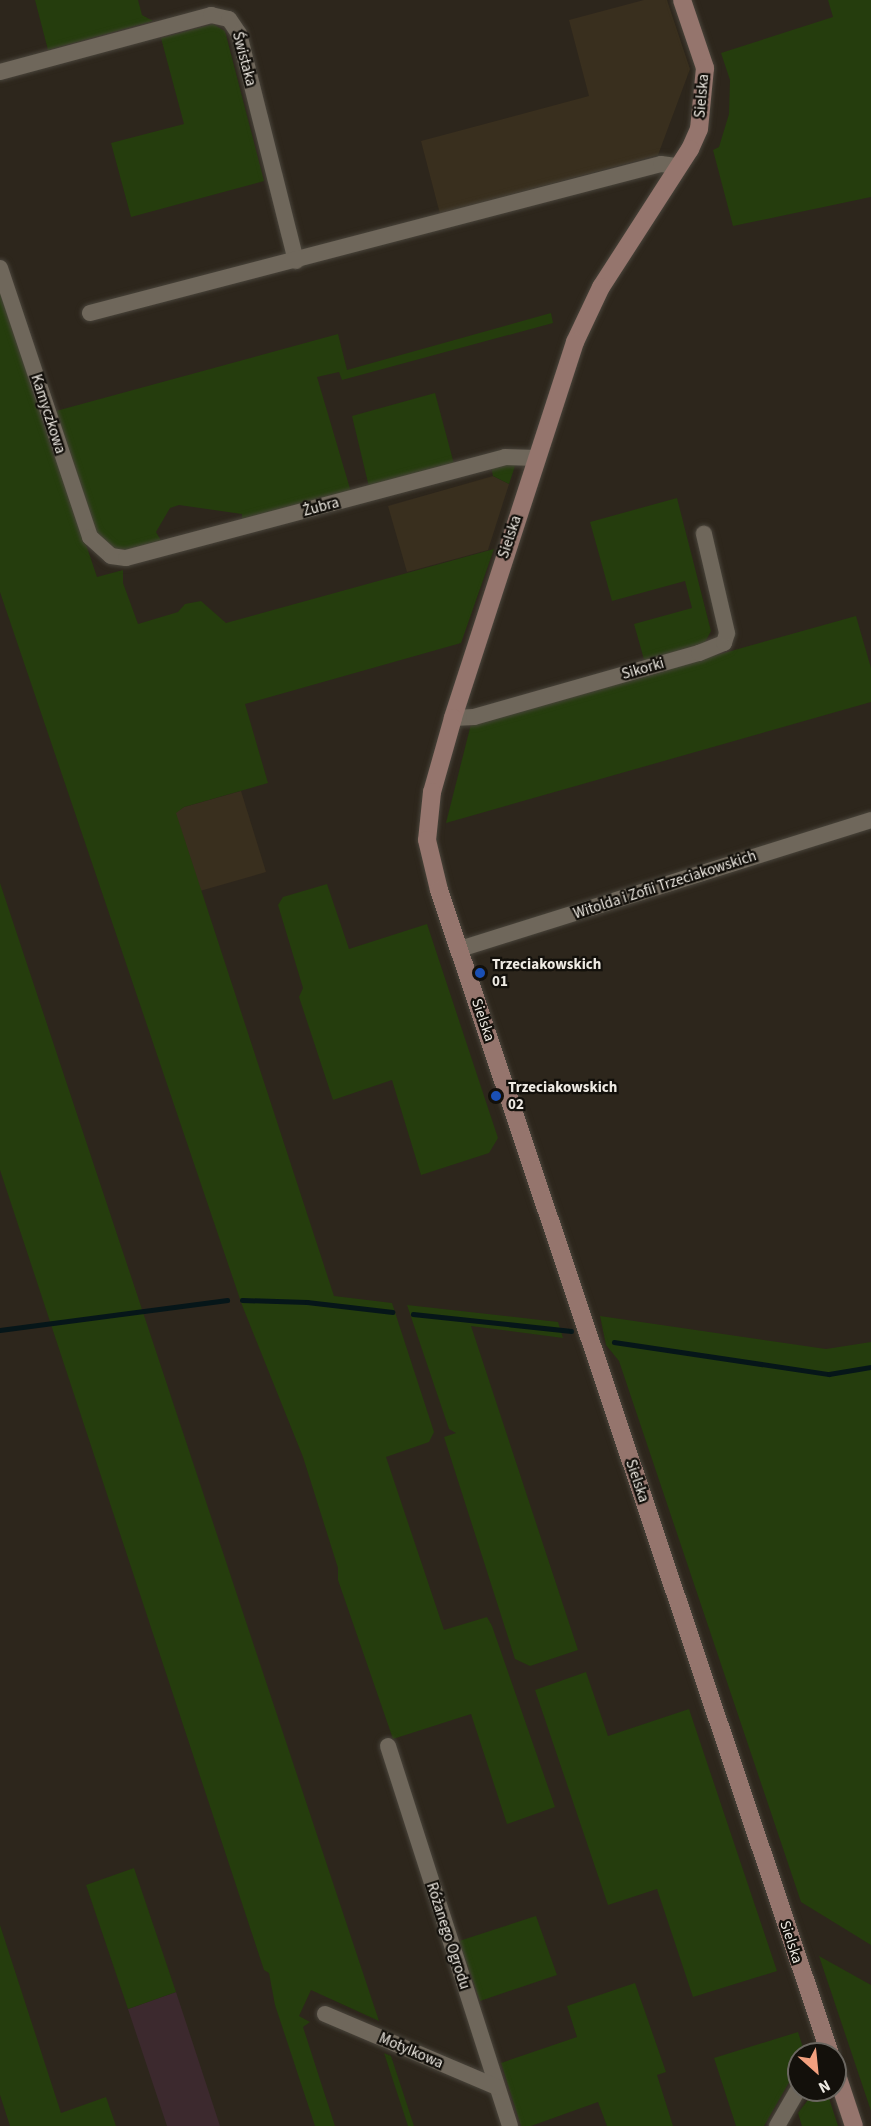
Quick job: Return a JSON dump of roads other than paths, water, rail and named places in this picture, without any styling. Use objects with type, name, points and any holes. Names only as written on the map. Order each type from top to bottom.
[{"type":"street","name":"Sielska","points":[[682,0],[703,58],[706,87],[697,135],[587,314],[536,458],[453,718],[432,792],[427,831],[430,858],[826,2042]]},
{"type":"street","name":"Świstaka","points":[[0,72],[211,15],[229,19],[239,34],[296,261]]},
{"type":"street","points":[[90,313],[662,164],[678,166]]},
{"type":"street","name":"Kamyczkowa","points":[[0,268],[86,526],[96,546],[107,554]]},
{"type":"street","name":"Żubra","points":[[107,554],[126,558],[505,457],[536,458]]},
{"type":"street","name":"Sikorki","points":[[453,718],[474,717],[699,653],[724,643],[727,633],[704,534]]},
{"type":"street","name":"Witolda i Zofii Trzeciakowskich","points":[[460,949],[871,820]]},
{"type":"street","name":"Różanego Ogrodu","points":[[388,1746],[510,2126]]},
{"type":"street","name":"Motylkowa","points":[[325,2014],[497,2087]]},
{"type":"street","points":[[777,2126],[791,2102]]},
{"type":"street","points":[[846,2102],[854,2126]]},
{"type":"waterway","points":[[0,1330],[227,1300]]},
{"type":"waterway","points":[[242,1300],[307,1302],[392,1312]]},
{"type":"waterway","points":[[413,1314],[571,1331]]},
{"type":"waterway","points":[[614,1342],[829,1374],[871,1367]]},
{"type":"place","name":"Trzeciakowskich 01","points":[[480,973]]},
{"type":"place","name":"Trzeciakowskich 02","points":[[496,1096]]}]
